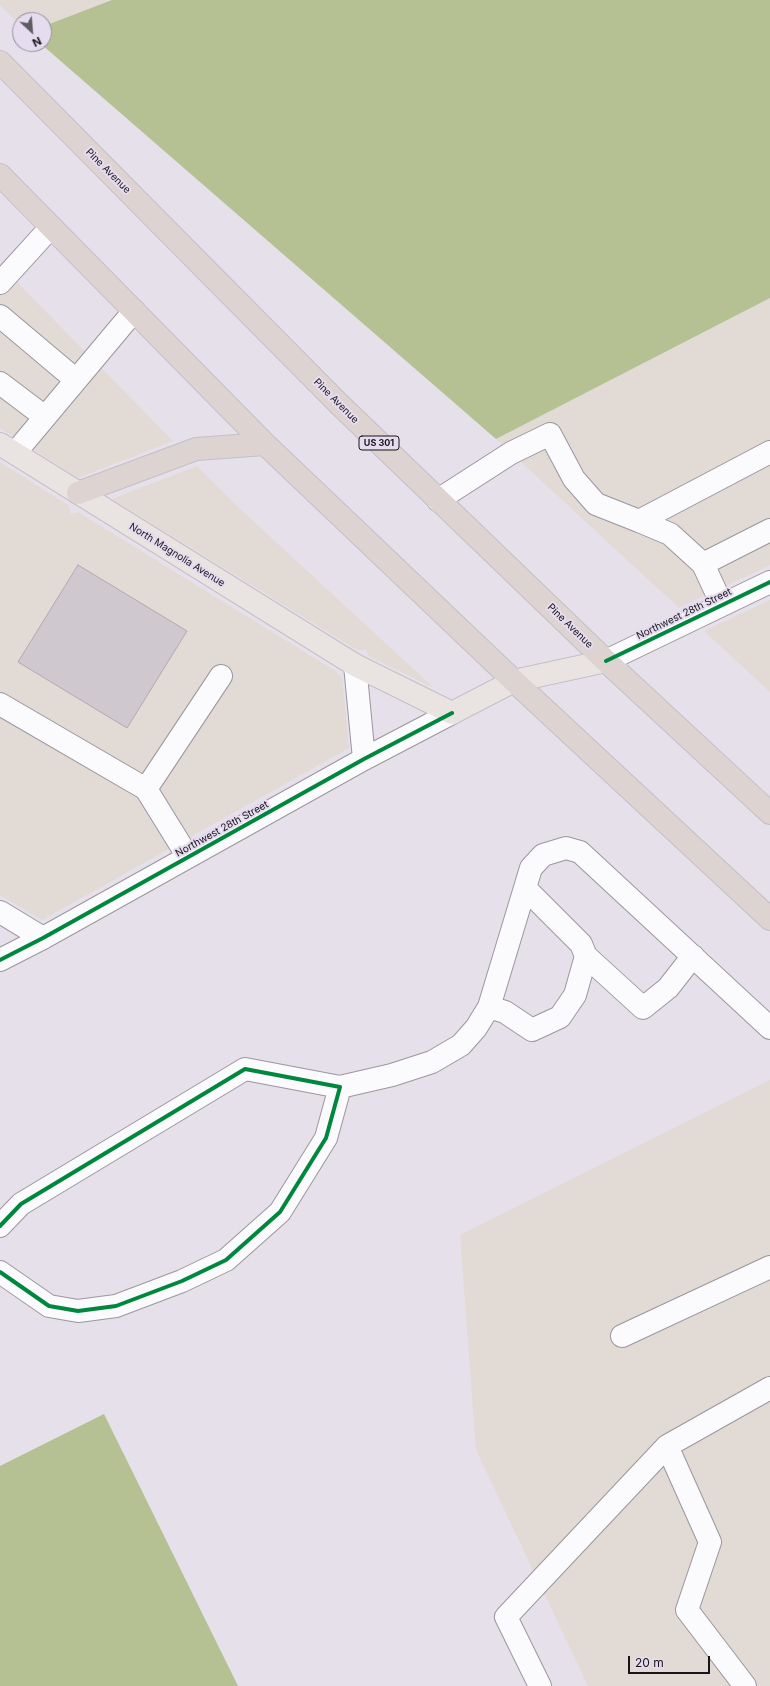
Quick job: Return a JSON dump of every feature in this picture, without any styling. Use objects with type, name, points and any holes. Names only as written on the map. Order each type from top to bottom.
[{"type":"highway","name":"Pine Avenue","points":[[0,62],[339,404],[606,661],[770,813]]},
{"type":"highway","points":[[0,175],[265,444],[514,681],[770,919]]},
{"type":"highway","points":[[78,493],[196,449],[265,444]]},
{"type":"main road","name":"North Magnolia Avenue","points":[[7,448],[354,665],[452,713]]},
{"type":"main road","name":"Northwest 28th Street","points":[[452,713],[514,681],[606,661]]},
{"type":"street","points":[[0,284],[51,227]]},
{"type":"street","points":[[7,448],[45,417],[134,311]]},
{"type":"street","points":[[0,316],[76,380]]},
{"type":"street","points":[[0,383],[45,417]]},
{"type":"street","points":[[438,500],[511,453],[550,434],[574,479],[596,504],[670,534],[703,564],[722,605]]},
{"type":"street","points":[[639,521],[770,452]]},
{"type":"street","points":[[703,564],[770,530]]},
{"type":"street","name":"Northwest 28th Street","points":[[606,661],[770,582]]},
{"type":"street","points":[[354,665],[364,759]]},
{"type":"street","points":[[146,789],[220,676]]},
{"type":"street","points":[[0,704],[146,789],[188,857]]},
{"type":"street","name":"Northwest 28th Street","points":[[0,960],[43,938],[364,759],[452,713]]},
{"type":"street","points":[[0,1226],[21,1204],[245,1069],[340,1087],[392,1075],[432,1062],[461,1045],[476,1028],[489,1007],[531,868],[543,855],[566,848],[580,852],[770,1028]]},
{"type":"street","points":[[525,888],[581,944],[586,956],[643,1008],[668,988],[693,956]]},
{"type":"street","points":[[0,912],[43,938]]},
{"type":"street","points":[[489,1007],[505,1012],[532,1030],[560,1017],[575,995],[586,956]]},
{"type":"street","points":[[0,1272],[49,1306],[78,1311],[116,1306],[182,1281],[226,1260],[280,1212],[326,1138],[340,1087]]},
{"type":"street","points":[[622,1336],[770,1267]]},
{"type":"street","points":[[540,1686],[506,1618],[667,1446],[770,1388]]},
{"type":"street","points":[[667,1446],[710,1542],[687,1610],[743,1685]]},
{"type":"shaded area","points":[[0,0],[112,0],[52,23],[52,12],[12,12],[12,17],[0,5]]},
{"type":"shaded area","points":[[0,265],[173,441],[78,478],[0,428]]},
{"type":"shaded area","points":[[770,298],[770,565],[679,608],[496,439]]},
{"type":"shaded area","points":[[0,462],[68,505],[71,514],[78,512],[342,676],[349,748],[42,920],[0,895]]},
{"type":"shaded area","points":[[197,466],[237,506],[434,688],[368,656],[367,650],[357,650],[112,499]]},
{"type":"shaded area","points":[[770,600],[770,692],[704,631]]},
{"type":"shaded area","points":[[770,1080],[770,1686],[588,1686],[476,1450],[460,1235]]},
{"type":"green space","points":[[112,0],[770,0],[770,298],[496,439],[50,52],[52,52],[52,23]]},
{"type":"green space","points":[[104,1414],[238,1686],[0,1686],[0,1466]]},
{"type":"building","points":[[78,565],[187,631],[127,728],[18,662]]},
{"type":"cycle path","points":[[606,661],[770,582]]},
{"type":"cycle path","points":[[0,960],[43,938],[364,759],[452,713]]},
{"type":"cycle path","points":[[0,1226],[21,1204],[245,1069],[340,1087],[326,1138],[280,1212],[226,1260],[182,1281],[116,1306],[78,1311],[49,1306],[0,1272]]}]
